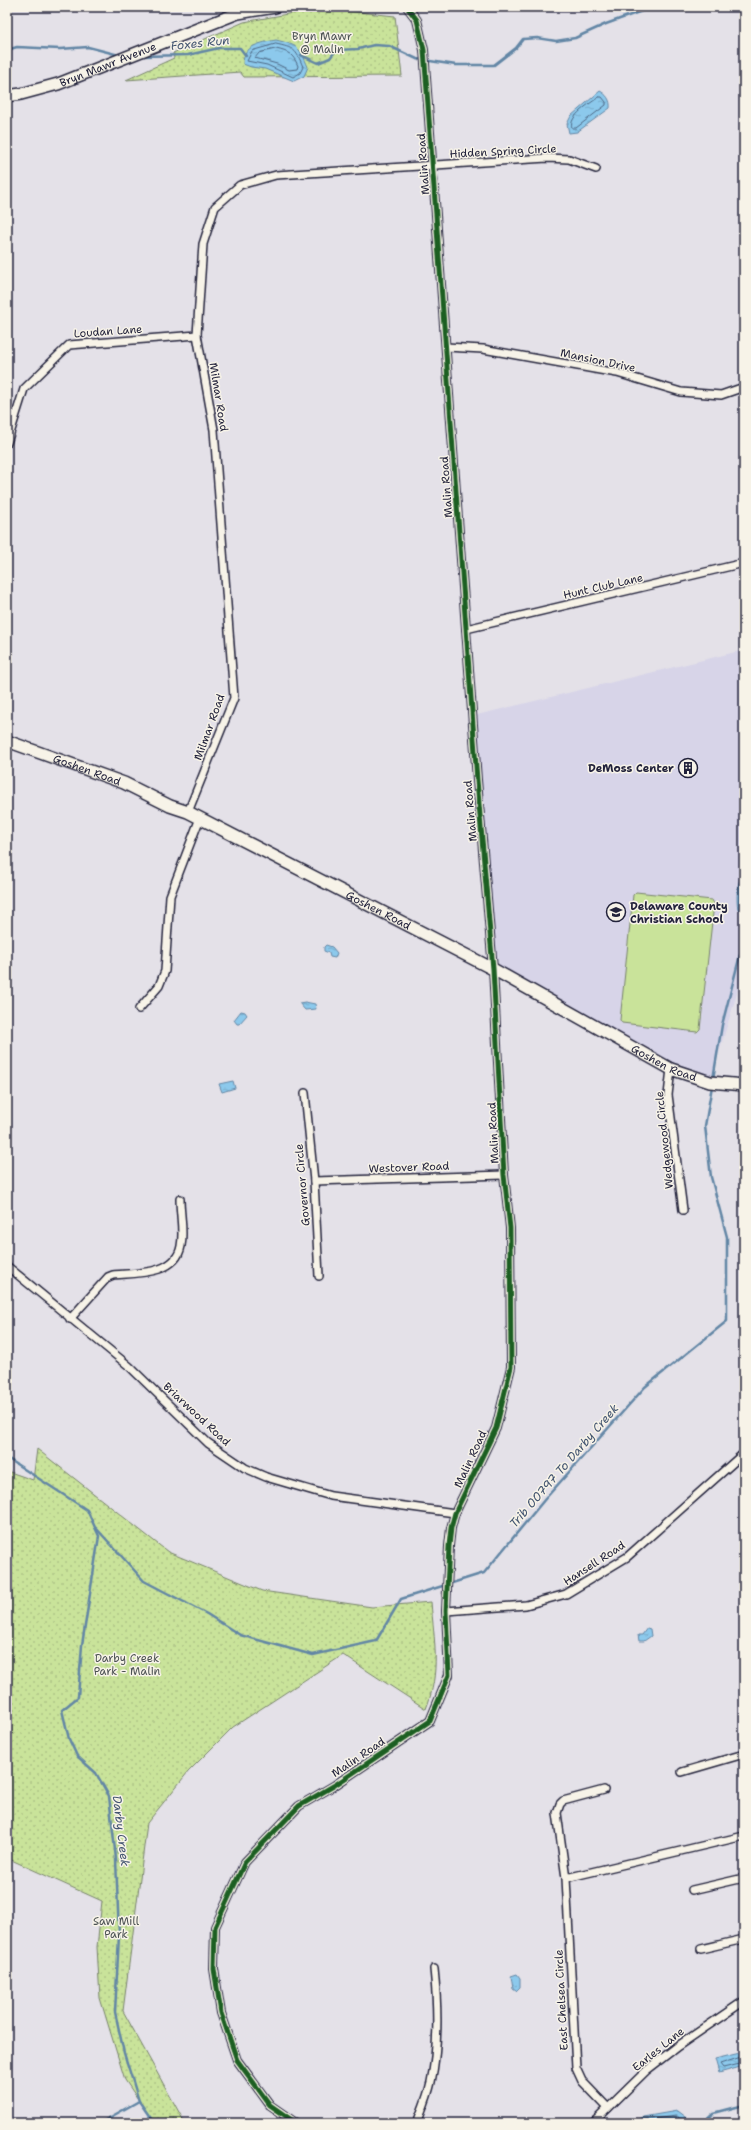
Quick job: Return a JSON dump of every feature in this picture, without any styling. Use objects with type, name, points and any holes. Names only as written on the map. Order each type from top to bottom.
[{"type":"street","name":"Bryn Mawr Avenue","points":[[7,96],[21,94],[58,84],[238,13],[275,7]]},
{"type":"street","name":"Malin Road","points":[[296,2123],[270,2105],[237,2060],[221,2013],[214,1969],[215,1927],[245,1862],[299,1806],[335,1785],[430,1721],[449,1675],[446,1611],[451,1528],[455,1514],[496,1428],[511,1367],[510,1228],[504,1175],[493,969],[466,629],[433,165],[424,54],[417,20],[407,7]]},
{"type":"street","name":"Hidden Spring Circle","points":[[433,165],[546,158],[569,159],[596,169]]},
{"type":"street","name":"Milmar Road","points":[[188,812],[234,698],[214,430],[197,335],[203,244],[215,207],[240,185],[276,175],[433,165]]},
{"type":"street","name":"Loudan Lane","points":[[7,441],[24,389],[68,345],[197,335]]},
{"type":"street","name":"Mansion Drive","points":[[446,347],[483,349],[617,374],[681,392],[721,394],[744,387]]},
{"type":"street","name":"Hunt Club Lane","points":[[466,629],[744,563]]},
{"type":"street","name":"Goshen Road","points":[[7,741],[124,783],[170,806],[188,812],[493,969],[671,1069],[713,1083],[744,1085]]},
{"type":"street","points":[[139,1009],[159,986],[165,971],[170,896],[200,818]]},
{"type":"street","name":"Wedgewood Circle","points":[[671,1069],[668,1095],[683,1210]]},
{"type":"street","name":"Governor Circle","points":[[305,1093],[314,1181],[319,1276]]},
{"type":"street","name":"Westover Road","points":[[314,1181],[504,1175]]},
{"type":"street","points":[[70,1319],[108,1277],[161,1268],[176,1257],[182,1245],[180,1199]]},
{"type":"street","name":"Briarwood Road","points":[[7,1266],[129,1366],[208,1443],[245,1468],[266,1477],[331,1496],[455,1514]]},
{"type":"street","name":"Hansell Road","points":[[446,1611],[526,1605],[566,1594],[627,1557],[744,1453]]},
{"type":"street","points":[[682,1772],[744,1754]]},
{"type":"street","name":"East Chelsea Circle","points":[[604,1790],[563,1801],[560,1804],[557,1819],[566,1878],[576,2068],[582,2081],[608,2108]]},
{"type":"street","points":[[566,1878],[744,1836]]},
{"type":"street","points":[[692,1890],[744,1878]]},
{"type":"street","points":[[701,1949],[744,1939]]},
{"type":"street","points":[[417,2123],[431,2084],[436,2054],[437,1999],[434,1969]]},
{"type":"street","name":"Earles Lane","points":[[593,2123],[647,2070],[678,2046],[744,2001]]},
{"type":"shaded area","name":"Delaware County Christian School","points":[[744,650],[744,970],[710,1082],[692,1077],[493,969],[473,716]]},
{"type":"green space","name":"Bryn Mawr @ Malin","points":[[320,8],[395,16],[402,76],[244,77],[240,72],[126,80],[174,58],[173,53],[244,22]]},
{"type":"green space","points":[[636,892],[712,900],[714,904],[700,1029],[697,1032],[622,1023],[620,1020],[633,895]]},
{"type":"green space","name":"Darby Creek Park - Malin","points":[[37,1449],[168,1552],[262,1591],[372,1607],[431,1602],[435,1643],[435,1669],[434,1682],[426,1709],[343,1655],[233,1727],[188,1772],[147,1823],[123,2011],[185,2123],[154,2123],[125,2080],[100,1998],[97,1947],[102,1901],[7,1858],[7,1649],[10,1626],[7,1624],[7,1471],[33,1480]]},
{"type":"water","points":[[276,40],[293,45],[300,51],[308,67],[304,76],[294,81],[265,69],[243,64],[246,53],[249,49],[259,44]]},
{"type":"water","points":[[600,91],[608,98],[610,108],[577,132],[569,133],[567,124],[571,116]]},
{"type":"water","points":[[742,874],[744,875],[743,912],[738,909],[737,900],[737,891]]},
{"type":"water","points":[[326,945],[332,947],[337,953],[335,958],[330,957],[329,953],[324,951],[324,947]]},
{"type":"water","points":[[305,1002],[315,1004],[316,1009],[305,1010],[299,1003]]},
{"type":"water","points":[[241,1011],[245,1012],[247,1015],[239,1024],[237,1024],[234,1020]]},
{"type":"water","points":[[233,1081],[235,1088],[222,1092],[219,1084]]},
{"type":"water","points":[[647,1628],[650,1629],[651,1636],[644,1641],[639,1641],[638,1635],[642,1635]]},
{"type":"water","points":[[517,1974],[520,1978],[520,1987],[516,1991],[513,1989],[511,1976]]},
{"type":"water","points":[[744,2052],[744,2066],[719,2073],[715,2059]]},
{"type":"water","points":[[677,2111],[693,2123],[634,2123],[643,2117]]},
{"type":"waterway","name":"Foxes Run","points":[[301,55],[318,63],[330,58],[336,50],[358,49],[374,45],[389,46],[417,59],[456,65],[494,65],[516,48],[523,39],[537,38],[556,41],[575,38],[606,24],[653,7]]},
{"type":"waterway","name":"Foxes Run","points":[[7,50],[17,47],[60,49],[88,47],[119,55]]},
{"type":"waterway","name":"Foxes Run","points":[[142,56],[188,55],[219,48],[240,48],[246,56]]},
{"type":"waterway","name":"Trib 00797 To Darby Creek","points":[[713,1079],[722,1025],[740,955]]},
{"type":"waterway","name":"Trib 00797 To Darby Creek","points":[[96,1528],[144,1581],[207,1614],[240,1635],[313,1655],[376,1641],[401,1599],[484,1573],[545,1499],[645,1387],[727,1321],[727,1237],[711,1177],[705,1126],[712,1086]]},
{"type":"waterway","name":"Darby Creek","points":[[7,1458],[87,1510],[99,1536],[82,1645],[78,1697],[62,1710],[69,1739],[77,1756],[96,1773],[109,1796],[116,1859],[119,1936],[115,2012],[124,2053],[139,2101],[154,2123]]},
{"type":"waterway","points":[[100,2123],[139,2101]]},
{"type":"waterway","points":[[703,2123],[714,2113],[744,2105]]},
{"type":"cycle path","points":[[296,2123],[270,2105],[237,2060],[221,2013],[214,1969],[215,1927],[245,1862],[299,1806],[335,1785],[430,1721],[449,1675],[446,1611],[451,1528],[455,1513],[496,1428],[511,1367],[510,1228],[504,1175],[493,969],[477,780],[424,50],[417,20],[407,7]]},
{"type":"place","name":"DeMoss Center","points":[[688,768]]},
{"type":"place","name":"Delaware County Christian School","points":[[616,912]]},
{"type":"park label","name":"Saw Mill Park","points":[[116,1927]]}]
